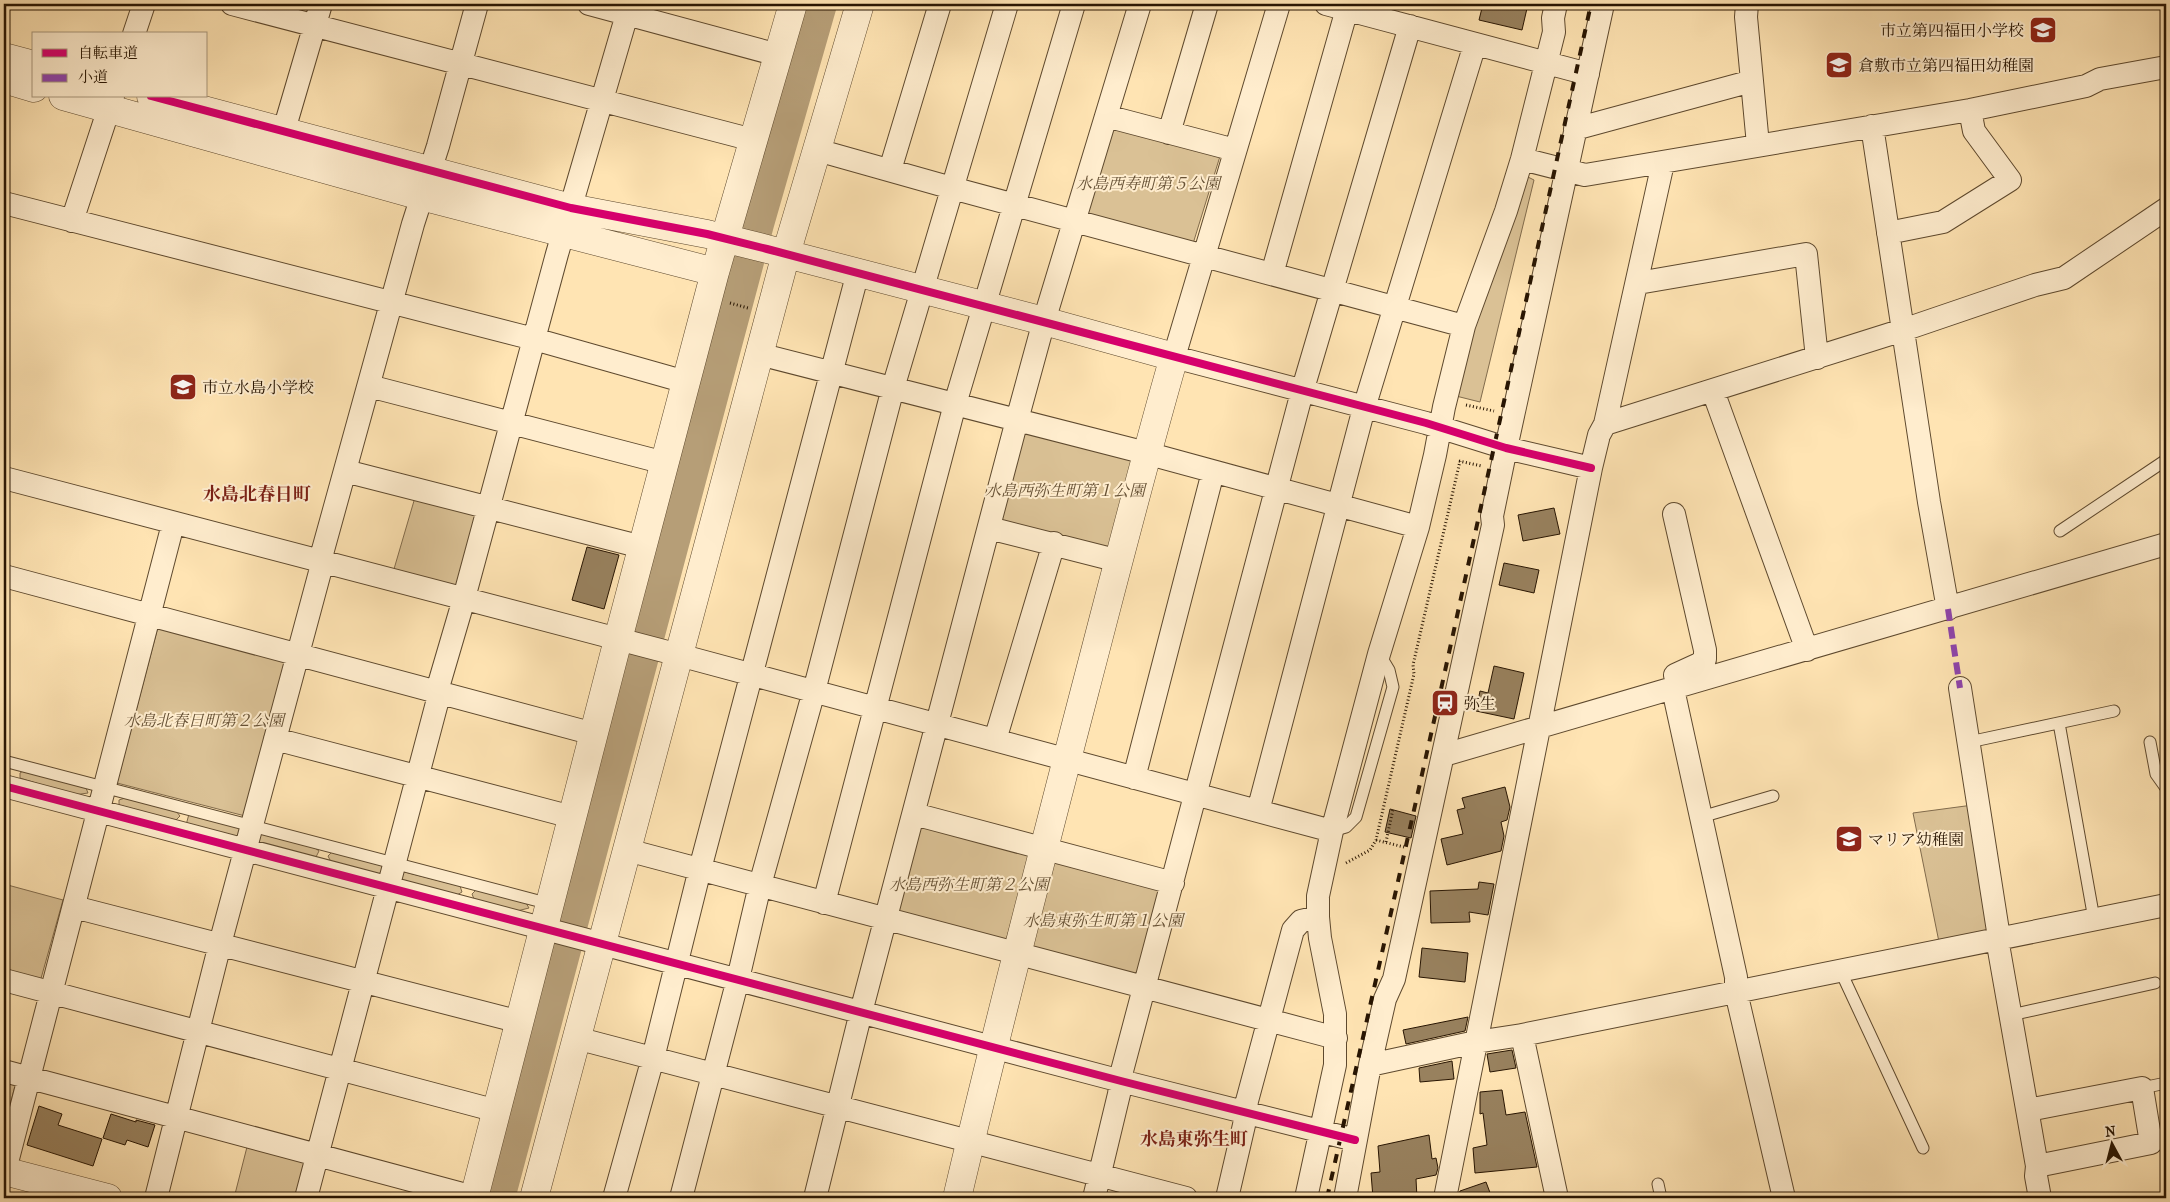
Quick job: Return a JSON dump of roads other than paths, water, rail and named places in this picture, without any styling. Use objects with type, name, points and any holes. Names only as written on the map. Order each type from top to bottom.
[{"type":"street","points":[[135,32],[144,4]]},
{"type":"street","points":[[232,4],[314,27],[753,140]]},
{"type":"street","points":[[280,143],[321,4]]},
{"type":"street","points":[[156,1198],[178,1117],[220,944],[298,655],[345,471],[477,4]]},
{"type":"street","points":[[588,4],[628,9],[778,55]]},
{"type":"street","points":[[534,1198],[576,1038],[594,941],[627,850],[670,652],[759,354],[753,140],[793,4]]},
{"type":"street","points":[[4,1071],[474,1198],[520,1022],[552,921],[572,817],[594,734],[628,642],[642,547],[715,272],[755,246],[817,150],[860,4]]},
{"type":"street","points":[[890,170],[940,4]]},
{"type":"street","points":[[681,1198],[738,979],[760,885],[814,691],[892,388],[1007,4]]},
{"type":"street","points":[[824,903],[955,404],[1074,4]]},
{"type":"street","points":[[815,1198],[861,1012],[1017,420],[1044,321],[1140,4]]},
{"type":"street","points":[[1169,133],[1208,4]]},
{"type":"street","points":[[957,1198],[993,1047],[1146,453],[1279,4]]},
{"type":"street","points":[[1306,1198],[1322,1132],[1334,1065],[1336,1038],[1335,1014],[1318,917],[1318,896],[1332,831],[1380,654],[1418,527],[1464,326],[1506,211],[1522,159],[1554,32],[1553,18],[1556,4]]},
{"type":"street","points":[[1345,1198],[1370,1065],[1385,999],[1394,979],[1444,755],[1493,525],[1492,516],[1506,448],[1603,4]]},
{"type":"street","points":[[1747,4],[1746,18],[1758,144]]},
{"type":"street","points":[[1272,274],[1337,7],[1588,74]]},
{"type":"street","points":[[306,1198],[342,1069],[438,692],[488,507],[567,220],[628,9]]},
{"type":"street","points":[[1094,1198],[1122,1071],[1302,392],[1410,26]]},
{"type":"street","points":[[1258,811],[1364,408],[1475,44]]},
{"type":"street","points":[[4,57],[32,64]]},
{"type":"street","points":[[1522,159],[1566,172],[1584,175],[1758,144],[1970,110],[2086,86],[2100,79],[2166,68]]},
{"type":"street","points":[[4,79],[32,87]]},
{"type":"street","points":[[1575,129],[1752,81]]},
{"type":"street","points":[[76,98],[110,103],[280,143],[426,184],[567,220],[755,246],[1440,427],[1506,448],[1591,468]]},
{"type":"street","points":[[156,98],[280,143]]},
{"type":"street","points":[[72,221],[110,103]]},
{"type":"street","points":[[1888,233],[1943,222],[2010,180],[1974,131],[1970,110]]},
{"type":"street","points":[[1106,116],[1235,150]]},
{"type":"street","points":[[1872,126],[1948,609]]},
{"type":"street","points":[[817,150],[1464,326]]},
{"type":"street","points":[[1445,1198],[1541,728],[1591,468],[1599,435],[1605,424],[1638,283],[1663,162]]},
{"type":"street","points":[[4,203],[534,339],[686,382]]},
{"type":"street","points":[[1605,424],[1817,358],[2035,285],[2064,278],[2166,209]]},
{"type":"street","points":[[567,220],[611,245],[715,272]]},
{"type":"street","points":[[611,245],[755,246]]},
{"type":"street","points":[[1638,283],[1806,254],[1817,358]]},
{"type":"street","points":[[614,1198],[653,1058],[700,869],[858,272]]},
{"type":"street","points":[[759,354],[1146,453],[1418,527]]},
{"type":"street","points":[[369,386],[665,463]]},
{"type":"street","points":[[1713,391],[1807,650]]},
{"type":"street","points":[[345,471],[642,547]]},
{"type":"street","points":[[1134,778],[1213,472]]},
{"type":"street","points":[[4,478],[174,524],[670,652],[1332,831]]},
{"type":"street","points":[[1674,514],[1705,650],[1705,659],[1699,664],[1675,675],[1675,688],[1700,817],[1736,977],[1736,992],[1784,1198]]},
{"type":"street","points":[[108,1198],[4,1172],[99,810],[103,787],[174,524]]},
{"type":"street","points":[[989,528],[1119,561]]},
{"type":"street","points":[[995,740],[1054,543]]},
{"type":"street","points":[[1444,755],[2166,544]]},
{"type":"street","points":[[4,576],[594,734]]},
{"type":"street","points":[[1960,688],[2011,1015],[2037,1166],[2036,1176],[2040,1198]]},
{"type":"street","points":[[275,739],[572,817]]},
{"type":"street","points":[[4,786],[388,886],[552,921],[594,941],[1121,1082],[1355,1140]]},
{"type":"street","points":[[914,814],[1172,883]]},
{"type":"street","points":[[627,850],[1269,1022],[1336,1038]]},
{"type":"street","points":[[1370,1065],[1476,1042],[1522,1035],[1841,972],[2166,905]]},
{"type":"street","points":[[74,907],[520,1022]]},
{"type":"street","points":[[1227,1198],[1246,1101],[1293,930],[1301,921],[1318,917]]},
{"type":"street","points":[[4,980],[497,1111]]},
{"type":"street","points":[[1522,1035],[1557,1198]]},
{"type":"street","points":[[576,1038],[1186,1198]]},
{"type":"street","points":[[2028,1110],[2142,1088],[2155,1142],[2037,1166]]},
{"type":"lane","points":[[2060,531],[2166,460]]},
{"type":"lane","points":[[1969,742],[2114,711]]},
{"type":"lane","points":[[2060,723],[2094,919]]},
{"type":"lane","points":[[2150,742],[2156,774],[2166,788]]},
{"type":"lane","points":[[4,761],[394,863],[552,921]]},
{"type":"lane","points":[[1700,817],[1773,796]]},
{"type":"lane","points":[[1841,972],[1922,1148]]},
{"type":"lane","points":[[2011,1015],[2155,983]]},
{"type":"lane","points":[[2142,1088],[2166,1084]]},
{"type":"lane","points":[[1658,1184],[1661,1198]]},
{"type":"waterway","points":[[498,1198],[757,224],[820,4]]},
{"type":"waterway","points":[[763,242],[832,4]]},
{"type":"waterway","points":[[655,645],[759,256]]},
{"type":"waterway","points":[[580,933],[653,654]]},
{"type":"waterway","points":[[510,1198],[578,942]]},
{"type":"railway","points":[[1327,1198],[1438,703],[1591,4]]},
{"type":"place","name":"市立第四福田小学校","points":[[2043,30]]},
{"type":"place","name":"倉敷市立第四福田幼稚園","points":[[1839,65]]},
{"type":"place","name":"市立水島小学校","points":[[183,387]]},
{"type":"place","name":"弥生","points":[[1445,703]]},
{"type":"place","name":"マリア幼稚園","points":[[1849,839]]},
{"type":"district","name":"水島北春日町","points":[[257,494]]},
{"type":"district","name":"水島東弥生町","points":[[1194,1139]]},
{"type":"park label","name":"水島西寿町第５公園","points":[[1148,183]]},
{"type":"park label","name":"水島西弥生町第１公園","points":[[1065,490]]},
{"type":"park label","name":"水島北春日町第２公園","points":[[204,720]]},
{"type":"park label","name":"水島西弥生町第２公園","points":[[969,884]]},
{"type":"park label","name":"水島東弥生町第１公園","points":[[1103,920]]}]
